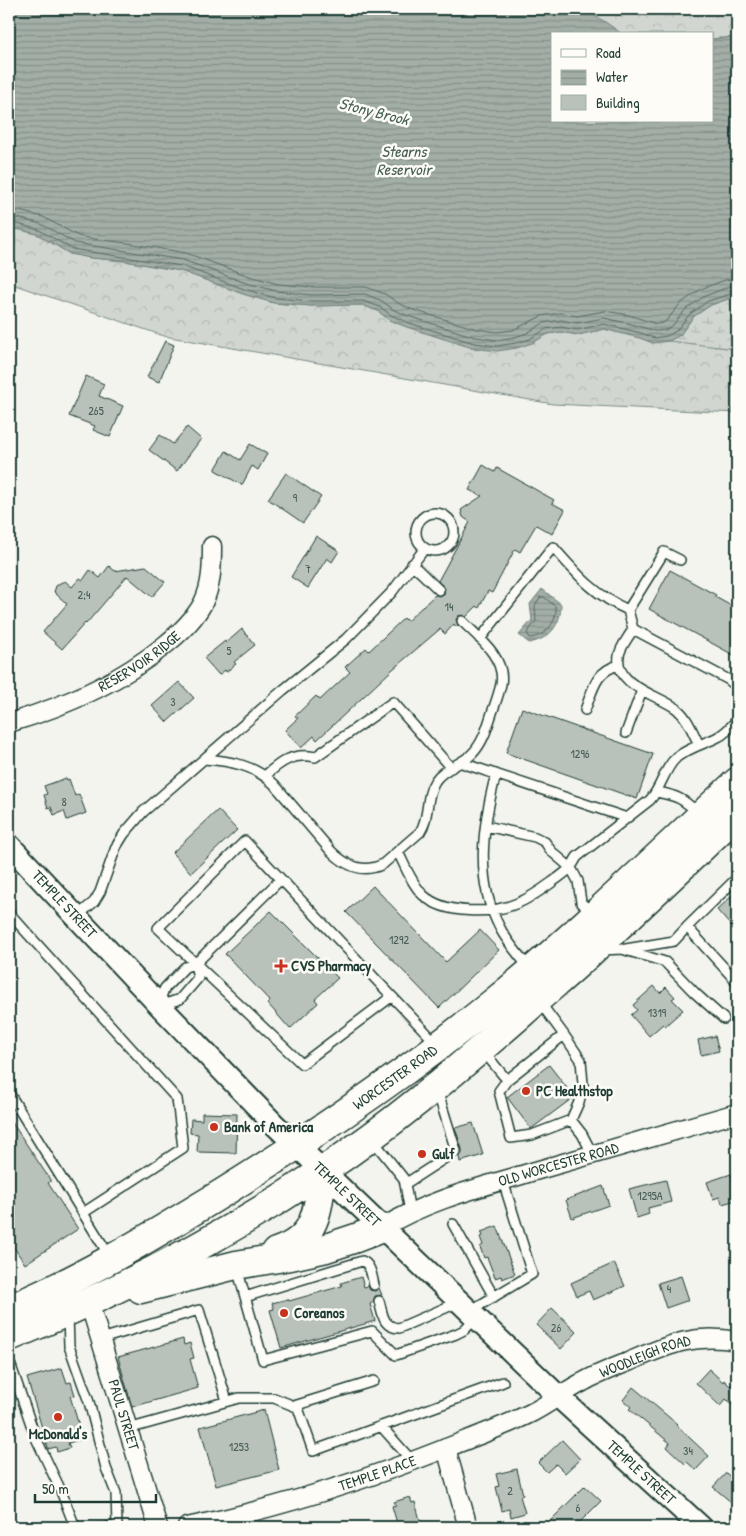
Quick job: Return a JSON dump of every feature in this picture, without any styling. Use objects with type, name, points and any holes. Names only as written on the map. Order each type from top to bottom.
[{"type":"highway","name":"WORCESTER ROAD","points":[[9,1309],[112,1260],[296,1146],[369,1097],[490,1006],[531,971],[737,782]]},
{"type":"highway","name":"WORCESTER ROAD","points":[[9,1337],[78,1306],[182,1255],[256,1213],[323,1171],[370,1137],[481,1049],[594,950],[737,814]]},
{"type":"highway","points":[[78,1306],[236,1265],[284,1249],[297,1242],[311,1227],[323,1171]]},
{"type":"highway","points":[[236,1265],[326,1248],[382,1228]]},
{"type":"street","name":"RESERVOIR RIDGE","points":[[9,723],[46,712],[95,691],[134,668],[171,640],[197,614],[204,601],[211,576],[212,546]]},
{"type":"street","name":"TEMPLE STREET","points":[[10,850],[296,1146],[559,1397],[701,1527]]},
{"type":"street","name":"OLD WORCESTER ROAD","points":[[382,1228],[425,1206],[503,1180],[737,1113]]},
{"type":"street","name":"PAUL STREET","points":[[78,1306],[101,1339],[158,1527]]},
{"type":"street","name":"WOODLEIGH ROAD","points":[[559,1397],[596,1375],[672,1344],[699,1338],[719,1338],[737,1341]]},
{"type":"street","name":"TEMPLE PLACE","points":[[187,1527],[293,1500],[380,1473],[530,1413],[559,1397]]},
{"type":"street","points":[[446,1448],[468,1527]]},
{"type":"lane","points":[[432,513],[445,515],[453,524],[454,536],[452,542],[448,546],[436,551],[425,548],[417,537],[416,531],[421,519],[432,513]]},
{"type":"lane","points":[[480,639],[553,547],[583,581],[611,602],[628,610],[634,629],[729,680],[737,687]]},
{"type":"lane","points":[[76,917],[94,902],[100,892],[116,847],[132,823],[282,690],[346,639],[392,592],[425,548]]},
{"type":"lane","points":[[628,610],[664,552],[680,560]]},
{"type":"lane","points":[[412,564],[439,590]]},
{"type":"lane","points":[[204,759],[241,764],[256,770],[274,784],[339,859],[346,864],[361,869],[377,867],[398,852],[420,832],[426,821],[431,790],[435,781],[450,768],[462,763],[473,753],[485,732],[501,683],[501,670],[492,652],[462,621]]},
{"type":"lane","points":[[634,629],[619,654],[618,665],[622,675],[642,690],[679,711],[687,721],[699,745]]},
{"type":"lane","points":[[585,710],[598,677],[603,671],[618,665]]},
{"type":"lane","points":[[626,733],[642,690]]},
{"type":"lane","points":[[265,776],[285,760],[306,755],[315,757],[393,702],[450,768]]},
{"type":"lane","points":[[398,852],[415,884],[424,895],[435,902],[456,909],[478,911],[517,904],[529,898],[571,868],[577,857],[650,800],[657,792],[670,765],[678,757],[726,732],[737,720]]},
{"type":"lane","points":[[462,763],[627,818]]},
{"type":"lane","points":[[496,774],[488,809],[483,859],[487,894],[500,929],[531,971]]},
{"type":"lane","points":[[657,792],[684,800],[701,816]]},
{"type":"lane","points":[[486,826],[535,837],[544,842],[571,868],[578,881],[581,902],[593,916]]},
{"type":"lane","points":[[391,997],[302,1064],[158,928],[245,841],[438,1046]]},
{"type":"lane","points":[[195,964],[198,978],[180,1000],[160,1006],[165,988],[185,967],[195,964],[281,878]]},
{"type":"lane","points":[[594,950],[622,949],[674,941],[737,878]]},
{"type":"lane","points":[[9,913],[177,1099],[183,1148],[83,1213]]},
{"type":"lane","points":[[687,927],[737,982]]},
{"type":"lane","points":[[622,949],[665,962],[724,1019]]},
{"type":"lane","points":[[538,999],[564,1035],[581,1060],[583,1084],[572,1120],[532,1135],[511,1138],[499,1091],[508,1080],[564,1035]]},
{"type":"lane","points":[[481,1049],[508,1080]]},
{"type":"lane","points":[[405,1184],[456,1151],[436,1086]]},
{"type":"lane","points":[[9,1093],[112,1260]]},
{"type":"lane","points":[[572,1120],[593,1155]]},
{"type":"lane","points":[[370,1137],[404,1179],[410,1212]]},
{"type":"lane","points":[[379,1301],[385,1323],[392,1328],[399,1328],[468,1310],[532,1274],[503,1180]]},
{"type":"lane","points":[[453,1224],[494,1297]]},
{"type":"lane","points":[[245,1297],[362,1261],[368,1265],[374,1285]]},
{"type":"lane","points":[[236,1265],[263,1360],[372,1331],[396,1356],[464,1330],[468,1310]]},
{"type":"lane","points":[[78,1306],[69,1346],[89,1402],[106,1468],[116,1493],[117,1524],[108,1527]]},
{"type":"lane","points":[[101,1339],[198,1310],[227,1401]]},
{"type":"lane","points":[[9,1364],[35,1436],[75,1527]]},
{"type":"lane","points":[[128,1429],[239,1398],[274,1398],[294,1406],[374,1381]]},
{"type":"lane","points":[[297,1405],[313,1451],[503,1382]]},
{"type":"lane","points":[[380,1426],[412,1461]]},
{"type":"green space","points":[[581,9],[737,9],[737,37],[714,39],[714,32],[619,32]]},
{"type":"green space","points":[[17,229],[37,234],[70,254],[181,271],[243,294],[274,303],[311,306],[362,305],[378,311],[389,320],[407,327],[473,348],[532,343],[548,334],[561,332],[578,335],[604,329],[653,343],[737,296],[737,413],[553,404],[164,336],[9,283],[9,231]]},
{"type":"green space","points":[[737,296],[737,350],[669,341],[680,335],[693,317],[711,305]]},
{"type":"water","name":"Stearns Reservoir","points":[[9,9],[581,9],[604,21],[619,32],[551,32],[551,122],[714,122],[714,39],[737,37],[737,296],[711,305],[693,317],[680,335],[669,341],[653,343],[604,329],[578,335],[561,332],[548,334],[532,343],[517,348],[497,351],[473,348],[407,327],[389,320],[378,311],[362,305],[311,306],[274,303],[243,294],[181,271],[70,254],[37,234],[17,229],[9,230]]},
{"type":"water","points":[[542,589],[561,604],[559,618],[553,630],[543,638],[529,643],[519,635],[532,620],[530,604]]},
{"type":"building","points":[[165,341],[174,345],[159,382],[147,377]]},
{"type":"building","points":[[86,376],[104,384],[99,396],[123,406],[110,437],[93,430],[95,426],[69,416]]},
{"type":"building","points":[[187,427],[201,439],[177,471],[149,450],[160,435],[173,444]]},
{"type":"building","points":[[250,444],[267,454],[258,470],[252,466],[242,485],[215,470],[226,451],[240,460]]},
{"type":"building","points":[[483,465],[495,472],[497,468],[554,500],[552,503],[565,510],[552,534],[536,525],[520,552],[515,549],[492,593],[488,591],[479,608],[477,606],[466,617],[463,615],[458,616],[456,620],[458,625],[456,627],[454,624],[445,634],[440,629],[393,669],[317,740],[314,736],[301,748],[285,730],[298,718],[295,716],[316,696],[320,700],[350,672],[345,667],[366,648],[369,651],[404,618],[407,621],[435,595],[440,596],[444,594],[445,588],[438,581],[470,522],[463,517],[461,510],[482,496],[469,490]]},
{"type":"building","points":[[286,473],[321,497],[303,523],[268,499]]},
{"type":"building","points":[[316,536],[339,551],[332,562],[327,558],[308,588],[291,577]]},
{"type":"building","points":[[109,566],[115,571],[146,566],[165,582],[152,597],[127,576],[62,649],[43,632],[67,604],[54,592],[56,586],[65,581],[72,587],[80,578],[83,580],[90,570],[100,578]]},
{"type":"building","points":[[670,570],[716,595],[715,597],[737,609],[737,657],[649,609]]},
{"type":"building","points":[[242,629],[255,645],[234,662],[236,664],[219,675],[204,658]]},
{"type":"building","points":[[179,682],[194,698],[167,722],[152,706]]},
{"type":"building","points":[[522,708],[653,754],[637,799],[506,753]]},
{"type":"building","points":[[66,778],[67,780],[69,779],[75,796],[79,794],[86,813],[67,820],[64,811],[54,815],[51,807],[48,808],[44,795],[47,794],[44,786]]},
{"type":"building","points":[[218,810],[237,830],[191,873],[172,853]]},
{"type":"building","points":[[373,886],[446,962],[480,930],[499,950],[439,1008],[346,912]]},
{"type":"building","points":[[737,891],[737,933],[717,910]]},
{"type":"building","name":"CVS Pharmacy","points":[[271,911],[338,978],[315,999],[318,1003],[290,1029],[268,1004],[270,1001],[225,954]]},
{"type":"building","points":[[654,986],[660,993],[666,987],[675,997],[672,999],[683,1010],[665,1026],[663,1024],[649,1036],[631,1015],[637,1010],[633,1005]]},
{"type":"building","points":[[715,1036],[719,1051],[701,1055],[698,1040]]},
{"type":"building","points":[[549,1065],[574,1097],[531,1129],[507,1097]]},
{"type":"building","name":"Bank of America","points":[[202,1113],[237,1114],[236,1153],[197,1152],[198,1134],[190,1133],[191,1119],[202,1120]]},
{"type":"building","points":[[9,1118],[51,1181],[48,1183],[78,1229],[25,1264],[9,1240]]},
{"type":"building","points":[[473,1123],[483,1155],[460,1162],[459,1157],[462,1154],[462,1149],[455,1128]]},
{"type":"building","points":[[731,1174],[733,1181],[737,1180],[737,1200],[722,1204],[720,1197],[713,1199],[707,1182]]},
{"type":"building","points":[[666,1180],[671,1202],[648,1208],[649,1214],[637,1218],[629,1189]]},
{"type":"building","points":[[603,1186],[609,1205],[572,1218],[566,1200]]},
{"type":"building","points":[[497,1226],[515,1274],[502,1279],[501,1276],[495,1278],[487,1257],[484,1258],[480,1247],[483,1245],[480,1237],[483,1236],[481,1232]]},
{"type":"building","points":[[614,1263],[625,1286],[593,1300],[589,1291],[577,1296],[571,1283]]},
{"type":"building","points":[[681,1276],[689,1300],[666,1308],[658,1283]]},
{"type":"building","points":[[361,1277],[364,1287],[368,1286],[370,1290],[375,1291],[379,1288],[382,1295],[375,1296],[370,1304],[375,1321],[281,1348],[270,1310],[274,1309],[272,1303],[288,1299],[289,1301],[342,1286],[341,1283]]},
{"type":"building","points":[[552,1308],[577,1332],[561,1349],[536,1325]]},
{"type":"building","points":[[183,1339],[184,1345],[190,1343],[194,1358],[190,1359],[198,1388],[132,1407],[118,1357]]},
{"type":"building","name":"McDonald's","points":[[62,1368],[67,1383],[71,1382],[75,1395],[70,1396],[83,1439],[68,1443],[70,1448],[57,1452],[56,1447],[48,1449],[27,1378]]},
{"type":"building","points":[[709,1369],[730,1386],[737,1379],[737,1410],[726,1399],[720,1406],[696,1383]]},
{"type":"building","points":[[633,1387],[677,1424],[709,1456],[696,1470],[687,1462],[685,1464],[667,1447],[670,1443],[629,1409],[631,1407],[623,1400]]},
{"type":"building","points":[[264,1410],[279,1470],[216,1486],[200,1427]]},
{"type":"building","points":[[562,1440],[580,1459],[565,1473],[556,1464],[547,1472],[538,1463]]},
{"type":"building","points":[[517,1469],[523,1495],[520,1496],[525,1513],[511,1517],[509,1509],[502,1511],[496,1487],[499,1486],[496,1474]]},
{"type":"building","points":[[726,1473],[737,1483],[737,1507],[713,1487]]},
{"type":"building","points":[[585,1486],[601,1501],[575,1527],[544,1527]]},
{"type":"building","points":[[410,1497],[412,1503],[415,1502],[422,1527],[398,1527],[392,1506],[396,1505],[394,1502]]},
{"type":"place","name":"CVS Pharmacy","points":[[281,966]]},
{"type":"place","name":"PC Healthstop","points":[[526,1091]]},
{"type":"place","name":"Bank of America","points":[[214,1127]]},
{"type":"place","name":"Gulf","points":[[422,1154]]},
{"type":"place","name":"Coreanos","points":[[284,1313]]},
{"type":"place","name":"McDonald's","points":[[58,1417]]},
{"type":"water label","name":"Stony Brook","points":[[374,111]]}]
